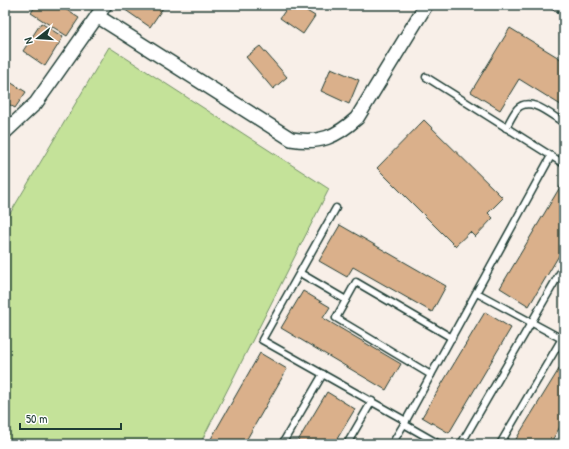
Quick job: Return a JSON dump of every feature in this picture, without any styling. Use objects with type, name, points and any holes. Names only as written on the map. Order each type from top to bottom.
[{"type":"street","points":[[7,127],[36,103],[105,5]]},
{"type":"street","points":[[97,16],[291,139],[308,142],[323,139],[341,132],[357,118],[426,5]]},
{"type":"lane","points":[[426,78],[564,164]]},
{"type":"lane","points":[[506,128],[517,109],[524,104],[532,103],[564,123]]},
{"type":"lane","points":[[392,444],[477,293],[551,156]]},
{"type":"lane","points":[[336,208],[262,340],[372,401],[438,444]]},
{"type":"lane","points":[[461,444],[564,266]]},
{"type":"lane","points":[[300,273],[346,300]]},
{"type":"lane","points":[[431,375],[336,318],[356,282],[452,338]]},
{"type":"lane","points":[[477,293],[563,338],[500,444]]},
{"type":"lane","points":[[282,444],[323,374]]},
{"type":"lane","points":[[347,444],[372,401]]},
{"type":"path","points":[[546,5],[564,16]]},
{"type":"green space","points":[[109,47],[329,189],[200,444],[5,444],[5,222]]},
{"type":"building","points":[[36,5],[59,5],[79,18],[67,36],[31,13]]},
{"type":"building","points":[[122,5],[165,5],[150,27],[121,7]]},
{"type":"building","points":[[289,5],[297,5],[315,16],[303,34],[280,18]]},
{"type":"building","points":[[41,23],[63,37],[45,66],[23,51]]},
{"type":"building","points":[[510,28],[564,61],[564,107],[519,79],[500,110],[471,92]]},
{"type":"building","points":[[260,46],[287,77],[273,89],[246,57]]},
{"type":"building","points":[[331,68],[359,80],[349,104],[321,91]]},
{"type":"building","points":[[5,79],[26,92],[15,108],[5,102]]},
{"type":"building","points":[[424,120],[503,198],[488,213],[493,218],[475,237],[470,232],[455,246],[377,168]]},
{"type":"building","points":[[563,182],[564,247],[529,306],[500,288]]},
{"type":"building","points":[[340,225],[446,286],[432,312],[353,267],[347,277],[319,261]]},
{"type":"building","points":[[303,291],[330,307],[323,318],[401,364],[386,390],[281,328]]},
{"type":"building","points":[[485,312],[511,328],[449,433],[422,417]]},
{"type":"building","points":[[260,353],[287,369],[244,444],[208,444]]},
{"type":"building","points":[[564,361],[564,420],[550,444],[513,444]]},
{"type":"building","points":[[327,392],[355,409],[334,444],[296,444]]}]
